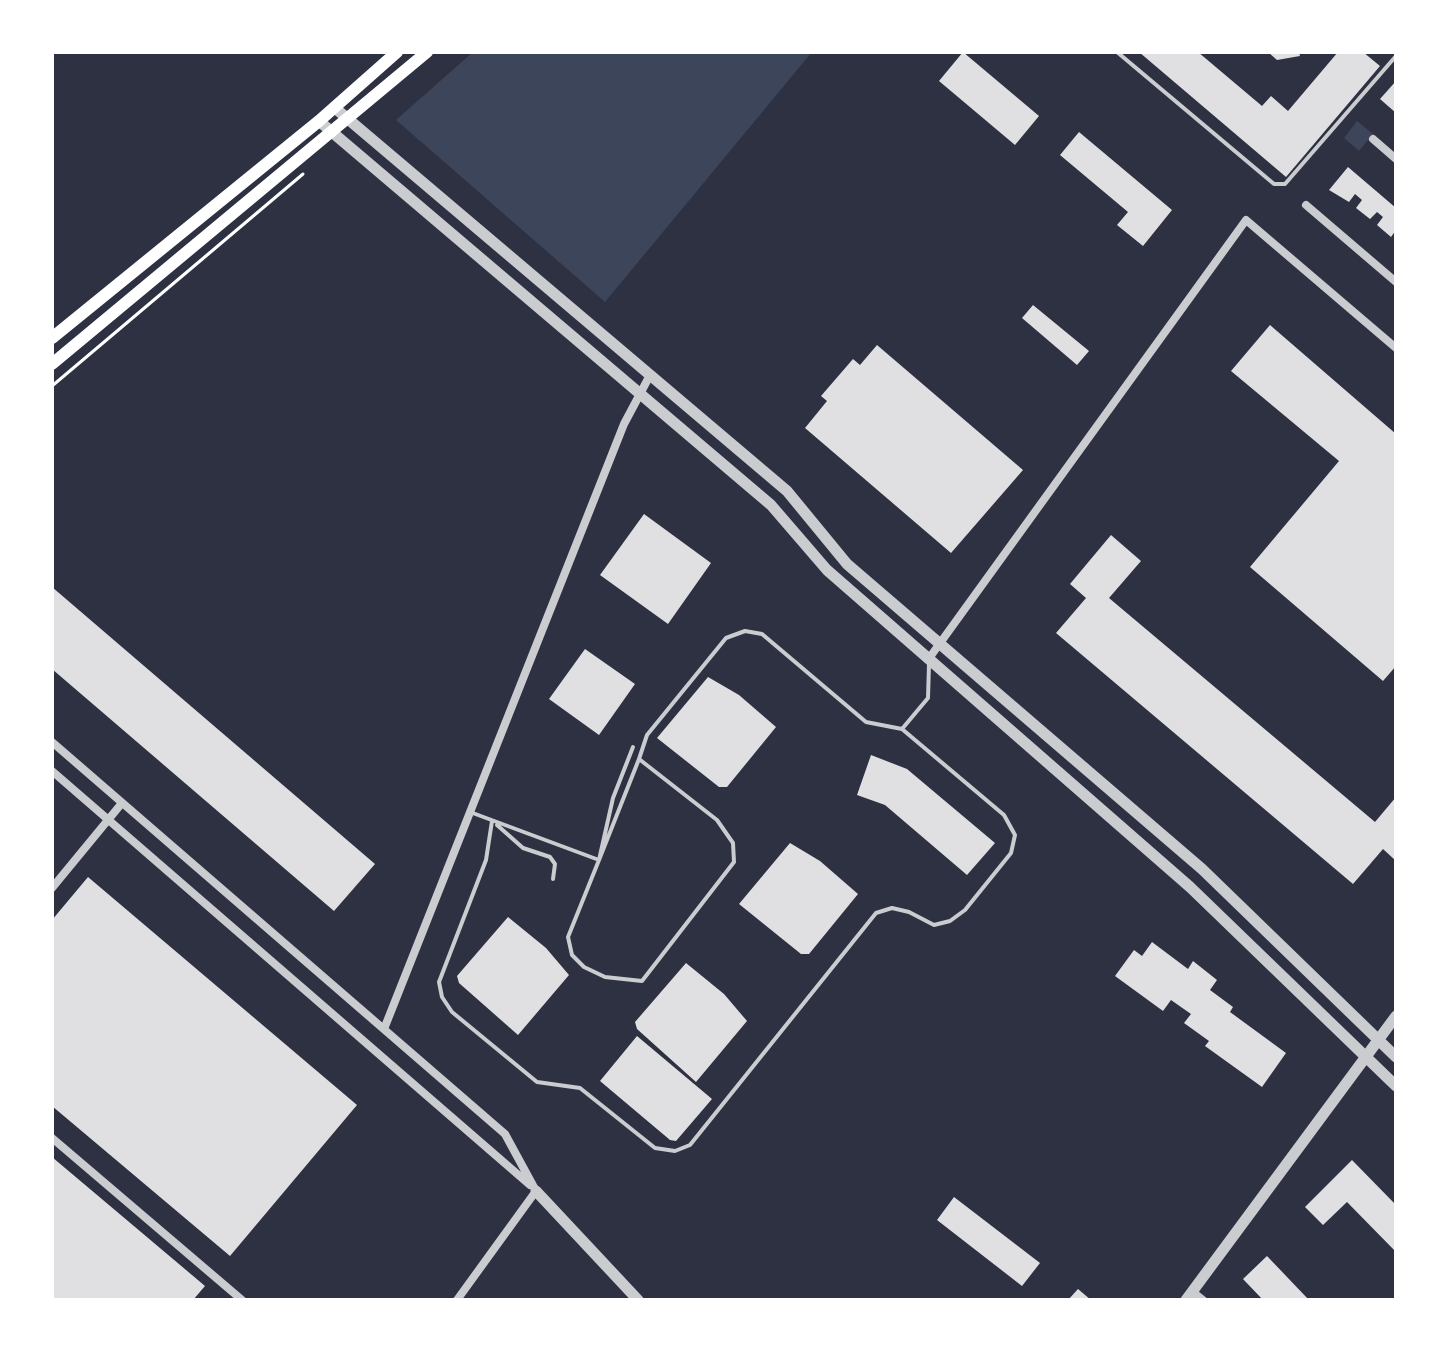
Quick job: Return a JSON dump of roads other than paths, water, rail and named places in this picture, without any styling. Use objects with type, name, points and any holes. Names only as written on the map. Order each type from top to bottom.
[{"type":"main road","points":[[52,338],[335,108],[397,52]]},
{"type":"main road","points":[[52,364],[427,52]]},
{"type":"street","points":[[335,108],[787,491],[847,564],[1202,869],[1396,1057]]},
{"type":"street","points":[[319,121],[771,505],[827,570],[1190,887],[1396,1086]]},
{"type":"street","points":[[1373,139],[1396,159]]},
{"type":"street","points":[[1306,205],[1396,282]]},
{"type":"street","points":[[930,657],[1246,220],[1394,344]]},
{"type":"street","points":[[384,1029],[624,424],[643,394],[649,377]]},
{"type":"street","points":[[52,742],[505,1134],[536,1191]]},
{"type":"street","points":[[52,771],[536,1191],[638,1300]]},
{"type":"street","points":[[52,888],[122,803]]},
{"type":"street","points":[[1194,1297],[1396,1016]]},
{"type":"street","points":[[52,1138],[242,1300]]},
{"type":"street","points":[[457,1300],[536,1191]]},
{"type":"lane","points":[[1117,52],[1274,184],[1285,184],[1396,56]]},
{"type":"lane","points":[[492,821],[486,860],[439,982],[442,997],[452,1012],[537,1082],[580,1088],[655,1148],[675,1151],[690,1145],[876,913],[892,908],[909,912],[934,925],[950,921],[965,910],[1011,853],[1015,835],[1004,815],[902,729],[866,722],[762,634],[745,631],[726,638],[647,735],[568,937],[572,955],[584,967],[605,977],[642,981],[734,862],[733,843],[717,820],[639,759]]},
{"type":"lane","points":[[902,729],[928,698],[930,657]]},
{"type":"lane","points":[[599,860],[613,798],[633,747]]},
{"type":"lane","points":[[468,812],[599,860]]},
{"type":"lane","points":[[492,821],[523,848],[550,857],[555,864],[553,879]]}]
